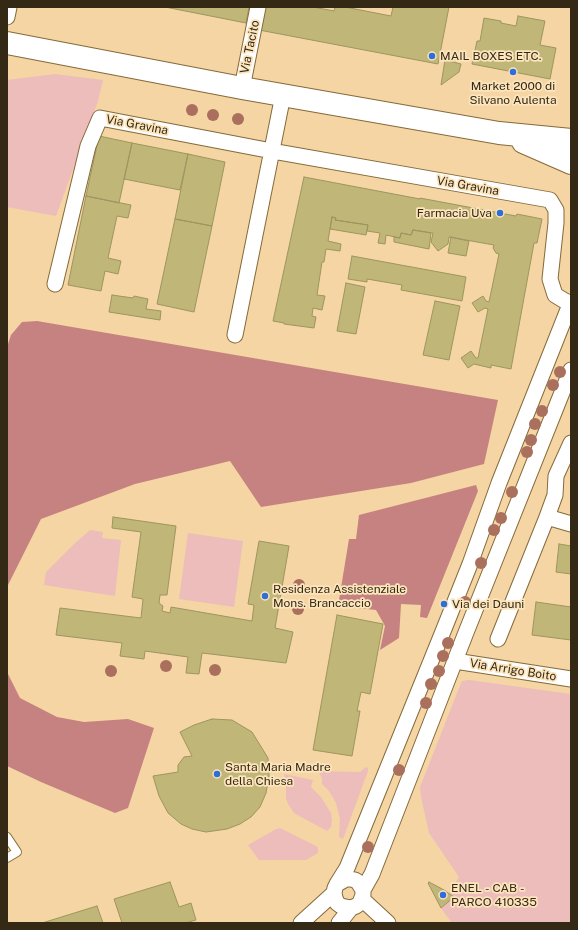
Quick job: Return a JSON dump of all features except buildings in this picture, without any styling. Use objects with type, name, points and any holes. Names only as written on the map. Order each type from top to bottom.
[{"type":"main road","points":[[7,43],[242,88],[505,134],[571,140]]},
{"type":"main road","points":[[505,134],[571,163]]},
{"type":"street","points":[[7,17],[9,7]]},
{"type":"street","name":"Via Tacito","points":[[242,88],[258,7]]},
{"type":"street","points":[[235,335],[283,95]]},
{"type":"street","name":"Via Gravina","points":[[55,284],[88,146],[100,118],[272,151],[550,200],[556,210],[550,279],[555,295],[571,303]]},
{"type":"street","points":[[359,899],[341,906],[337,903],[335,898],[336,889],[347,868],[444,629],[470,564],[499,482],[571,303]]},
{"type":"street","points":[[350,923],[359,899],[372,874],[465,635],[571,370]]},
{"type":"street","points":[[498,639],[547,517],[555,495],[556,476],[571,443]]},
{"type":"street","points":[[547,517],[571,524]]},
{"type":"street","points":[[444,629],[465,635]]},
{"type":"street","name":"Via Arrigo Boito","points":[[455,661],[571,679]]},
{"type":"street","points":[[301,923],[346,879],[355,880],[358,882],[359,899],[339,923]]},
{"type":"street","points":[[359,899],[388,923]]},
{"type":"lane","points":[[7,837],[17,852],[7,858]]},
{"type":"shaded area","points":[[55,74],[103,80],[98,101],[56,216],[7,207],[7,80]]},
{"type":"shaded area","points":[[37,321],[498,400],[484,464],[411,483],[261,507],[230,461],[135,484],[41,519],[7,587],[7,347],[11,335],[22,322]]},
{"type":"shaded area","points":[[476,485],[478,491],[427,618],[420,617],[421,605],[401,604],[399,638],[380,650],[385,626],[376,610],[338,606],[349,539],[356,539],[359,515]]},
{"type":"shaded area","points":[[90,530],[103,532],[102,538],[121,540],[115,596],[44,585],[46,572]]},
{"type":"shaded area","points":[[188,533],[243,541],[234,607],[179,599]]},
{"type":"shaded area","points":[[7,672],[20,698],[57,717],[84,722],[128,719],[154,728],[128,808],[115,813],[7,766]]},
{"type":"shaded area","points":[[469,680],[571,694],[571,923],[452,923],[441,908],[453,897],[449,893],[459,877],[429,833],[420,787],[462,681]]},
{"type":"shaded area","points":[[366,767],[368,768],[368,771],[343,839],[339,837],[340,819],[336,803],[329,791],[322,784],[322,779],[317,771],[360,772]]},
{"type":"shaded area","points":[[284,774],[313,780],[311,787],[321,797],[331,813],[331,827],[327,831],[294,813],[286,798]]},
{"type":"shaded area","points":[[280,828],[318,847],[318,853],[306,860],[259,860],[248,845]]},
{"type":"place","name":"MAIL BOXES ETC.","points":[[432,56]]},
{"type":"place","name":"Market 2000 di Silvano Aulenta","points":[[513,72]]},
{"type":"place","name":"Farmacia Uva","points":[[500,213]]},
{"type":"place","name":"Residenza Assistenziale Mons. Brancaccio","points":[[265,596]]},
{"type":"place","name":"Via dei Dauni","points":[[444,604]]},
{"type":"place","name":"Santa Maria Madre della Chiesa","points":[[217,774]]},
{"type":"place","name":"ENEL - CAB - PARCO 410335","points":[[443,895]]}]
